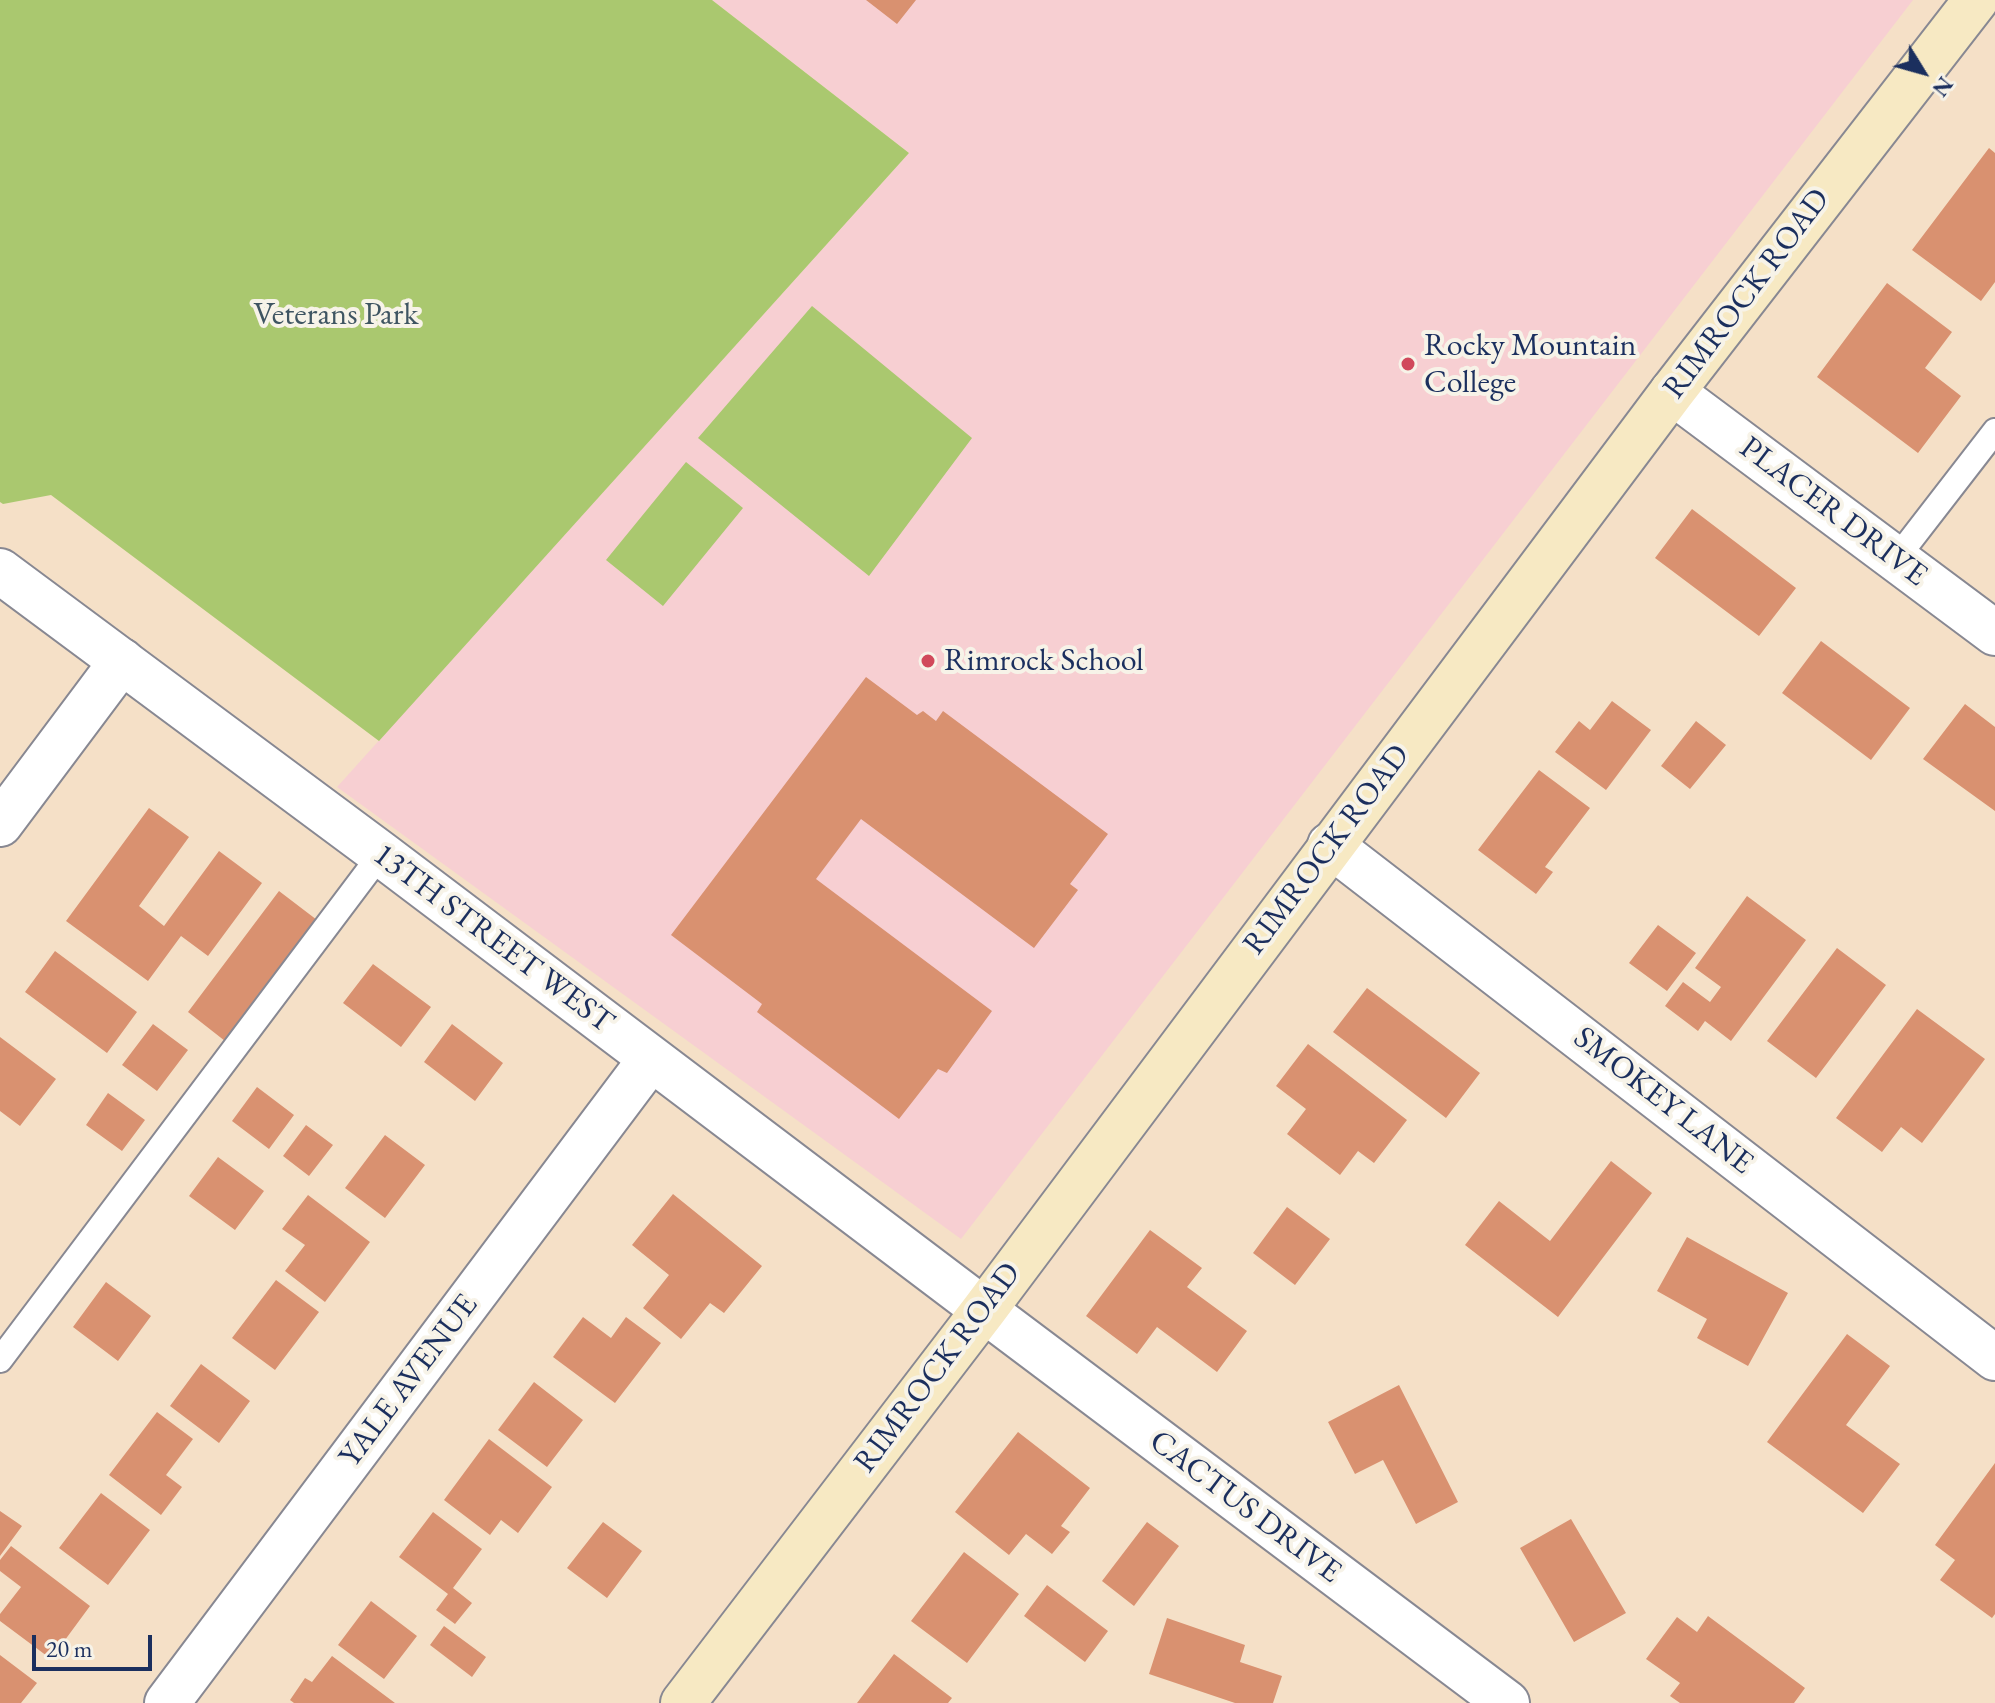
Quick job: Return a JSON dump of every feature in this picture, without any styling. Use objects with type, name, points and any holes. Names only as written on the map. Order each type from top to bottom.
[{"type":"main road","name":"RIMROCK ROAD","points":[[683,1703],[984,1310],[1672,392],[1976,0]]},
{"type":"street","name":"PLACER DRIVE","points":[[1672,392],[1995,633]]},
{"type":"street","name":"13TH STREET WEST","points":[[0,571],[381,854],[984,1310]]},
{"type":"street","points":[[0,824],[122,661]]},
{"type":"street","name":"SMOKEY LANE","points":[[1330,845],[1995,1358]]},
{"type":"street","name":"YALE AVENUE","points":[[167,1703],[650,1060]]},
{"type":"street","name":"CACTUS DRIVE","points":[[984,1310],[1507,1703]]},
{"type":"lane","points":[[1896,559],[1995,431]]},
{"type":"lane","points":[[0,1360],[381,854]]},
{"type":"shaded area","name":"Rimrock School","points":[[712,0],[1913,0],[961,1239],[337,787],[909,153]]},
{"type":"green space","name":"Veterans Park","points":[[0,0],[712,0],[909,153],[379,741],[51,495],[0,502]]},
{"type":"green space","points":[[812,306],[972,438],[869,576],[698,438]]},
{"type":"green space","points":[[686,462],[743,508],[663,606],[606,560]]},
{"type":"building","points":[[866,0],[916,0],[897,24]]},
{"type":"building","points":[[1989,148],[1995,153],[1995,282],[1981,301],[1912,250]]},
{"type":"building","points":[[1887,283],[1952,332],[1925,368],[1961,396],[1918,453],[1817,377]]},
{"type":"building","points":[[1692,509],[1796,588],[1759,636],[1655,558]]},
{"type":"building","points":[[1821,641],[1910,708],[1871,760],[1782,693]]},
{"type":"building","points":[[866,677],[917,715],[923,711],[936,721],[943,711],[1108,834],[1070,884],[1078,890],[1034,948],[861,819],[816,879],[992,1011],[947,1073],[938,1069],[899,1119],[757,1012],[762,1004],[671,935]]},
{"type":"building","points":[[1612,701],[1651,730],[1606,790],[1555,752],[1579,721],[1590,730]]},
{"type":"building","points":[[1965,704],[1995,727],[1995,811],[1923,759]]},
{"type":"building","points":[[1696,721],[1726,745],[1690,789],[1661,766]]},
{"type":"building","points":[[1539,770],[1590,808],[1545,867],[1553,872],[1536,894],[1478,850]]},
{"type":"building","points":[[149,808],[189,837],[139,906],[164,926],[219,851],[262,883],[208,956],[181,936],[148,981],[66,921]]},
{"type":"building","points":[[279,891],[317,920],[225,1041],[188,1012]]},
{"type":"building","points":[[1747,896],[1806,940],[1731,1041],[1705,1021],[1698,1031],[1665,1006],[1683,982],[1710,1002],[1721,987],[1695,968]]},
{"type":"building","points":[[1658,925],[1696,953],[1667,991],[1629,963]]},
{"type":"building","points":[[1837,948],[1886,985],[1816,1078],[1767,1041]]},
{"type":"building","points":[[55,951],[137,1012],[107,1053],[25,992]]},
{"type":"building","points":[[373,964],[431,1007],[401,1047],[343,1003]]},
{"type":"building","points":[[1367,988],[1480,1073],[1446,1118],[1333,1032]]},
{"type":"building","points":[[1917,1009],[1985,1059],[1922,1143],[1901,1127],[1882,1152],[1836,1118]]},
{"type":"building","points":[[153,1024],[188,1050],[157,1091],[122,1065]]},
{"type":"building","points":[[452,1024],[503,1063],[475,1101],[424,1062]]},
{"type":"building","points":[[0,1037],[56,1079],[20,1126],[0,1111]]},
{"type":"building","points":[[1308,1044],[1407,1120],[1374,1163],[1358,1151],[1340,1175],[1287,1134],[1306,1109],[1276,1086]]},
{"type":"building","points":[[257,1087],[294,1115],[269,1149],[232,1121]]},
{"type":"building","points":[[108,1093],[145,1120],[122,1151],[86,1125]]},
{"type":"building","points":[[306,1125],[333,1145],[309,1176],[283,1156]]},
{"type":"building","points":[[385,1135],[425,1165],[385,1218],[345,1188]]},
{"type":"building","points":[[218,1157],[264,1191],[235,1230],[189,1196]]},
{"type":"building","points":[[1611,1161],[1652,1193],[1558,1317],[1465,1245],[1499,1201],[1550,1241]]},
{"type":"building","points":[[673,1194],[762,1266],[724,1313],[710,1303],[681,1339],[643,1308],[669,1275],[632,1245]]},
{"type":"building","points":[[308,1195],[370,1242],[325,1302],[285,1271],[305,1245],[282,1229]]},
{"type":"building","points":[[1287,1207],[1330,1239],[1295,1285],[1253,1253]]},
{"type":"building","points":[[1150,1230],[1202,1268],[1187,1287],[1247,1331],[1217,1372],[1157,1327],[1137,1354],[1086,1316]]},
{"type":"building","points":[[1687,1237],[1788,1293],[1748,1366],[1697,1338],[1707,1319],[1657,1291]]},
{"type":"building","points":[[276,1280],[319,1312],[275,1370],[232,1338]]},
{"type":"building","points":[[106,1282],[151,1316],[118,1361],[73,1327]]},
{"type":"building","points":[[583,1317],[611,1338],[626,1317],[661,1343],[615,1403],[553,1357]]},
{"type":"building","points":[[1847,1334],[1890,1366],[1846,1425],[1900,1464],[1863,1513],[1767,1442]]},
{"type":"building","points":[[201,1364],[250,1401],[219,1443],[170,1406]]},
{"type":"building","points":[[534,1382],[583,1420],[547,1467],[498,1430]]},
{"type":"building","points":[[1399,1385],[1458,1502],[1416,1524],[1383,1460],[1355,1474],[1328,1422]]},
{"type":"building","points":[[157,1412],[193,1439],[166,1475],[182,1487],[161,1515],[109,1475]]},
{"type":"building","points":[[1018,1432],[1090,1488],[1061,1526],[1070,1532],[1052,1554],[1026,1534],[1009,1555],[955,1512]]},
{"type":"building","points":[[489,1439],[552,1487],[518,1533],[501,1520],[490,1535],[444,1500]]},
{"type":"building","points":[[1995,1463],[1995,1614],[1992,1618],[1940,1580],[1955,1560],[1935,1545]]},
{"type":"building","points":[[101,1493],[150,1530],[108,1585],[59,1548]]},
{"type":"building","points":[[0,1511],[22,1526],[0,1556]]},
{"type":"building","points":[[433,1512],[482,1549],[453,1588],[472,1603],[455,1624],[436,1610],[448,1594],[399,1557]]},
{"type":"building","points":[[1571,1519],[1626,1613],[1574,1642],[1520,1548]]},
{"type":"building","points":[[603,1522],[642,1551],[607,1598],[567,1568]]},
{"type":"building","points":[[1147,1522],[1179,1546],[1134,1606],[1102,1581]]},
{"type":"building","points":[[11,1546],[90,1606],[51,1659],[0,1621],[0,1614],[21,1587],[0,1571],[0,1560]]},
{"type":"building","points":[[964,1552],[1019,1594],[967,1663],[911,1621]]},
{"type":"building","points":[[1047,1585],[1108,1631],[1085,1662],[1024,1616]]},
{"type":"building","points":[[371,1601],[417,1636],[384,1679],[338,1645]]},
{"type":"building","points":[[1708,1616],[1805,1688],[1794,1703],[1680,1703],[1670,1696],[1680,1683],[1646,1659],[1677,1617],[1697,1632]]},
{"type":"building","points":[[1167,1618],[1245,1645],[1240,1662],[1282,1676],[1273,1703],[1235,1703],[1149,1674]]},
{"type":"building","points":[[444,1626],[486,1657],[472,1677],[430,1645]]},
{"type":"building","points":[[894,1654],[952,1698],[948,1703],[857,1703]]},
{"type":"building","points":[[0,1655],[37,1683],[21,1703],[0,1703]]},
{"type":"building","points":[[332,1656],[395,1703],[294,1703],[290,1700],[305,1678],[312,1682]]},
{"type":"place","name":"Rocky Mountain College","points":[[1408,364]]},
{"type":"place","name":"Rimrock School","points":[[928,661]]}]
